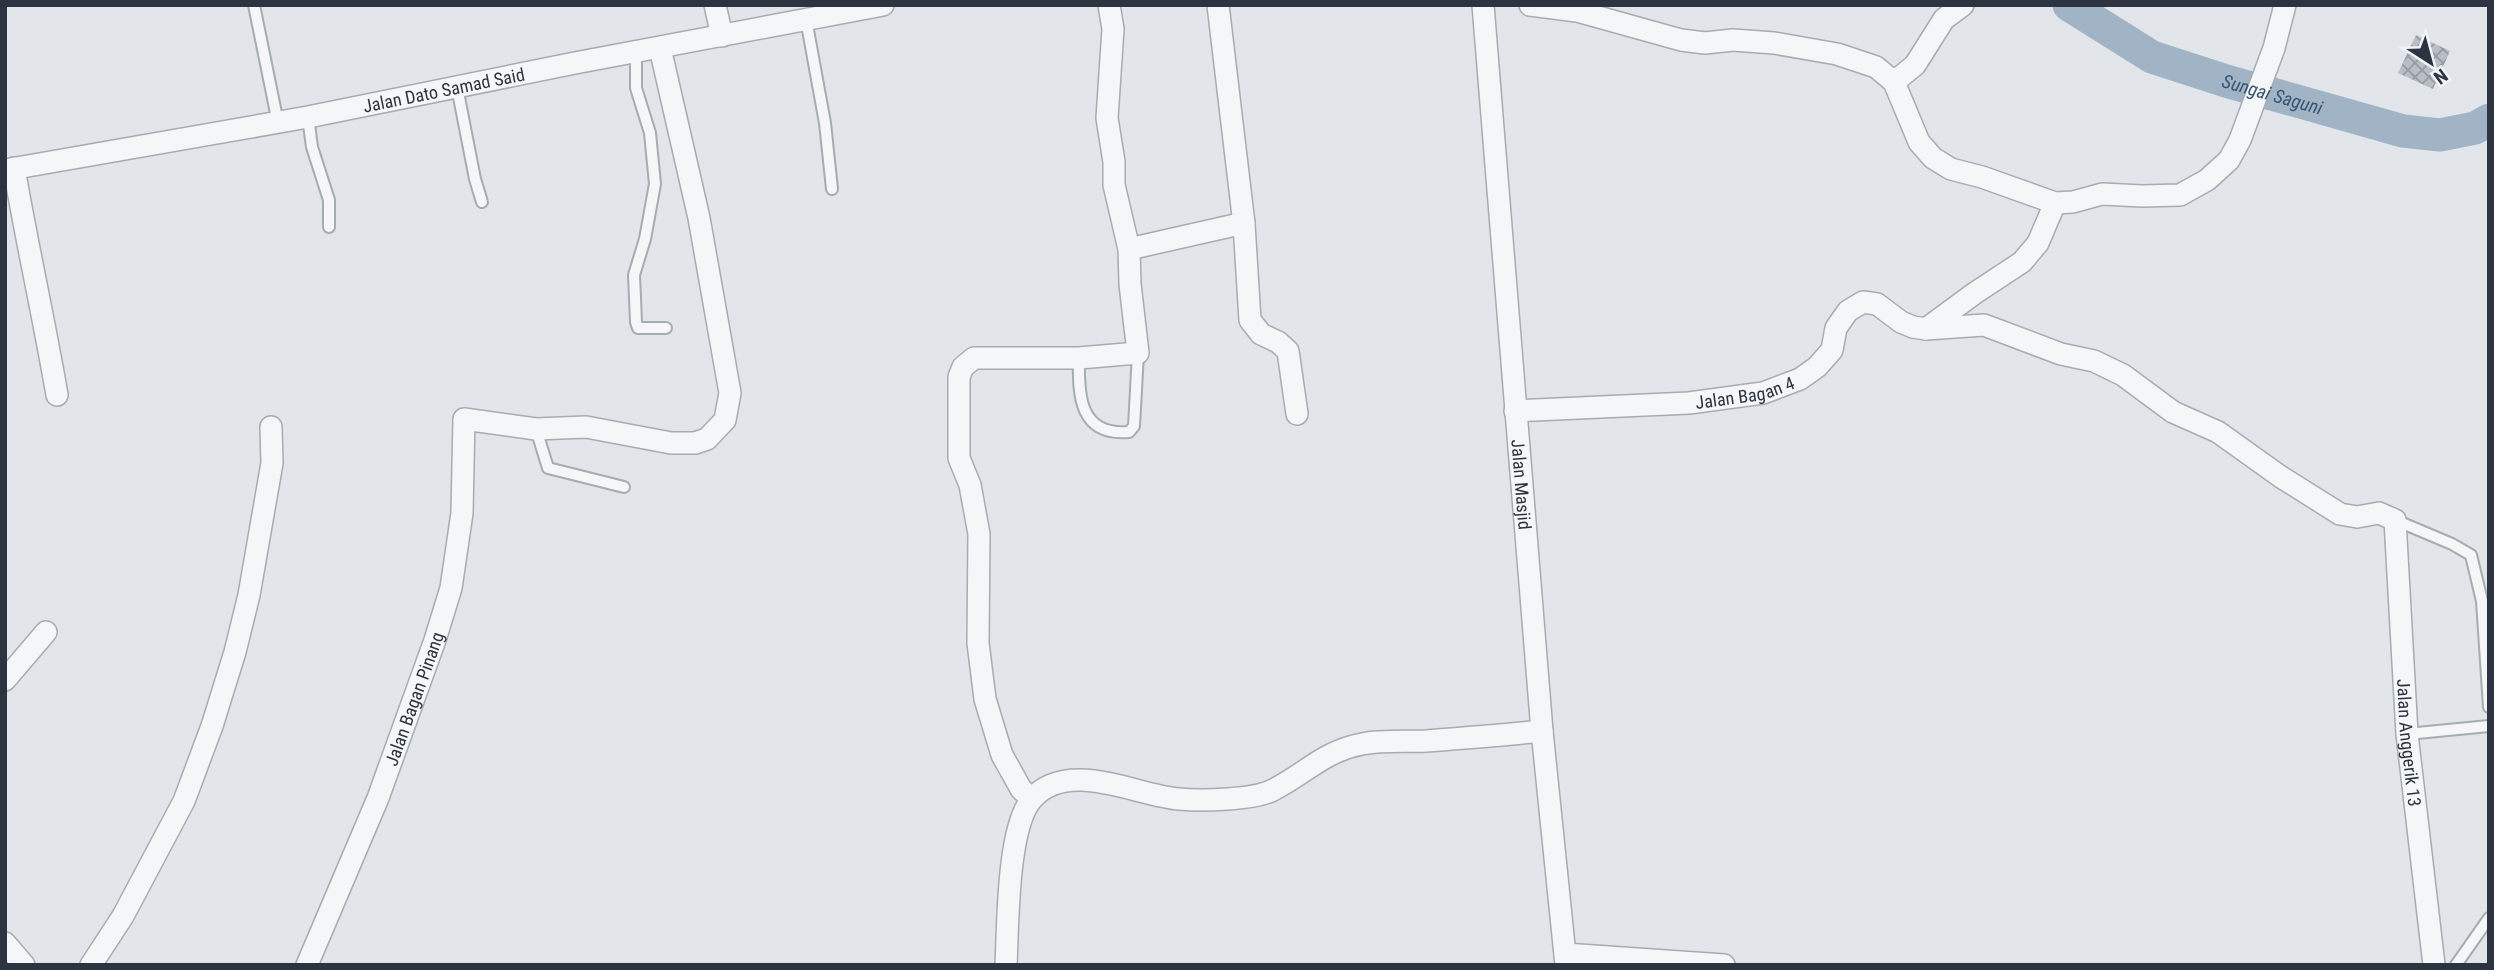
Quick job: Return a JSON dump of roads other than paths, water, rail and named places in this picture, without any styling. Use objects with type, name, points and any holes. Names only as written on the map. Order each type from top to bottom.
[{"type":"street","points":[[715,5],[722,36]]},
{"type":"street","name":"Jalan Dato Samad Said","points":[[9,169],[309,117],[883,5]]},
{"type":"street","points":[[1031,799],[1021,789],[1002,755],[985,699],[978,643],[979,534],[970,485],[959,457],[959,377],[963,367],[974,358],[1079,358],[1138,353],[1129,249],[1114,186],[1114,162],[1107,118],[1113,29],[1109,5]]},
{"type":"street","points":[[1218,5],[1244,223],[1250,320],[1261,334],[1278,342],[1288,351],[1297,414]]},
{"type":"street","name":"Jalan Masjid","points":[[1483,5],[1542,732],[1565,960]]},
{"type":"street","points":[[1530,5],[1577,11],[1681,40],[1705,43],[1733,40],[1774,43],[1837,54],[1876,67],[1894,82],[1919,142],[1933,158],[1951,169],[2055,203],[2073,202],[2102,194],[2180,195],[2207,180],[2230,160],[2254,105],[2286,5]]},
{"type":"street","points":[[1894,82],[1915,65],[1944,19],[1963,5]]},
{"type":"street","points":[[536,429],[586,427],[671,443],[695,443],[707,439],[725,420],[730,393],[699,218],[660,48]]},
{"type":"street","points":[[9,169],[44,317],[57,396]]},
{"type":"street","points":[[1926,329],[2022,262],[2038,243],[2055,203]]},
{"type":"street","points":[[1129,249],[1244,223]]},
{"type":"street","points":[[1975,293],[1984,326]]},
{"type":"street","name":"Jalan Bagan 4","points":[[1515,411],[1689,402],[1763,393],[1800,379],[1817,367],[1832,350],[1836,328],[1848,311],[1863,302],[1877,304],[1901,322],[1926,329]]},
{"type":"street","points":[[1926,329],[1984,326],[2062,354],[2094,361],[2123,375],[2173,412],[2218,432],[2281,477],[2340,514],[2357,517],[2379,513],[2395,520]]},
{"type":"street","name":"Jalan Bagan Pinang","points":[[307,965],[378,798],[451,588],[462,513],[464,419],[536,429]]},
{"type":"street","points":[[91,965],[123,916],[184,801],[212,726],[249,596],[272,463],[271,427]]},
{"type":"street","name":"Jalan Anggerik 13","points":[[2395,520],[2407,734],[2434,965]]},
{"type":"street","points":[[5,680],[46,632]]},
{"type":"street","points":[[1006,965],[1006,918],[1017,832],[1031,799],[1049,787],[1073,780],[1096,780],[1178,799],[1251,797],[1272,791],[1326,755],[1362,744],[1542,732]]},
{"type":"street","points":[[5,943],[24,965]]},
{"type":"street","points":[[1565,960],[1724,965]]},
{"type":"lane","points":[[254,5],[278,122]]},
{"type":"lane","points":[[806,19],[825,122],[832,189]]},
{"type":"lane","points":[[636,52],[636,88],[650,132],[655,184],[645,239],[634,275],[636,322],[638,328],[666,328]]},
{"type":"lane","points":[[457,87],[482,202]]},
{"type":"lane","points":[[309,117],[312,147],[329,200],[329,227]]},
{"type":"lane","points":[[1079,358],[1078,383],[1082,404],[1099,429],[1118,433],[1129,432],[1134,426],[1138,353]]},
{"type":"lane","points":[[536,429],[548,468],[624,487]]},
{"type":"lane","points":[[2395,520],[2471,555],[2482,601],[2489,707]]},
{"type":"lane","points":[[2407,734],[2489,726]]},
{"type":"lane","points":[[2456,965],[2489,918]]},
{"type":"waterway","name":"Sungai Saguni","points":[[2069,5],[2152,57],[2403,131],[2440,135],[2475,128],[2489,120]]}]
